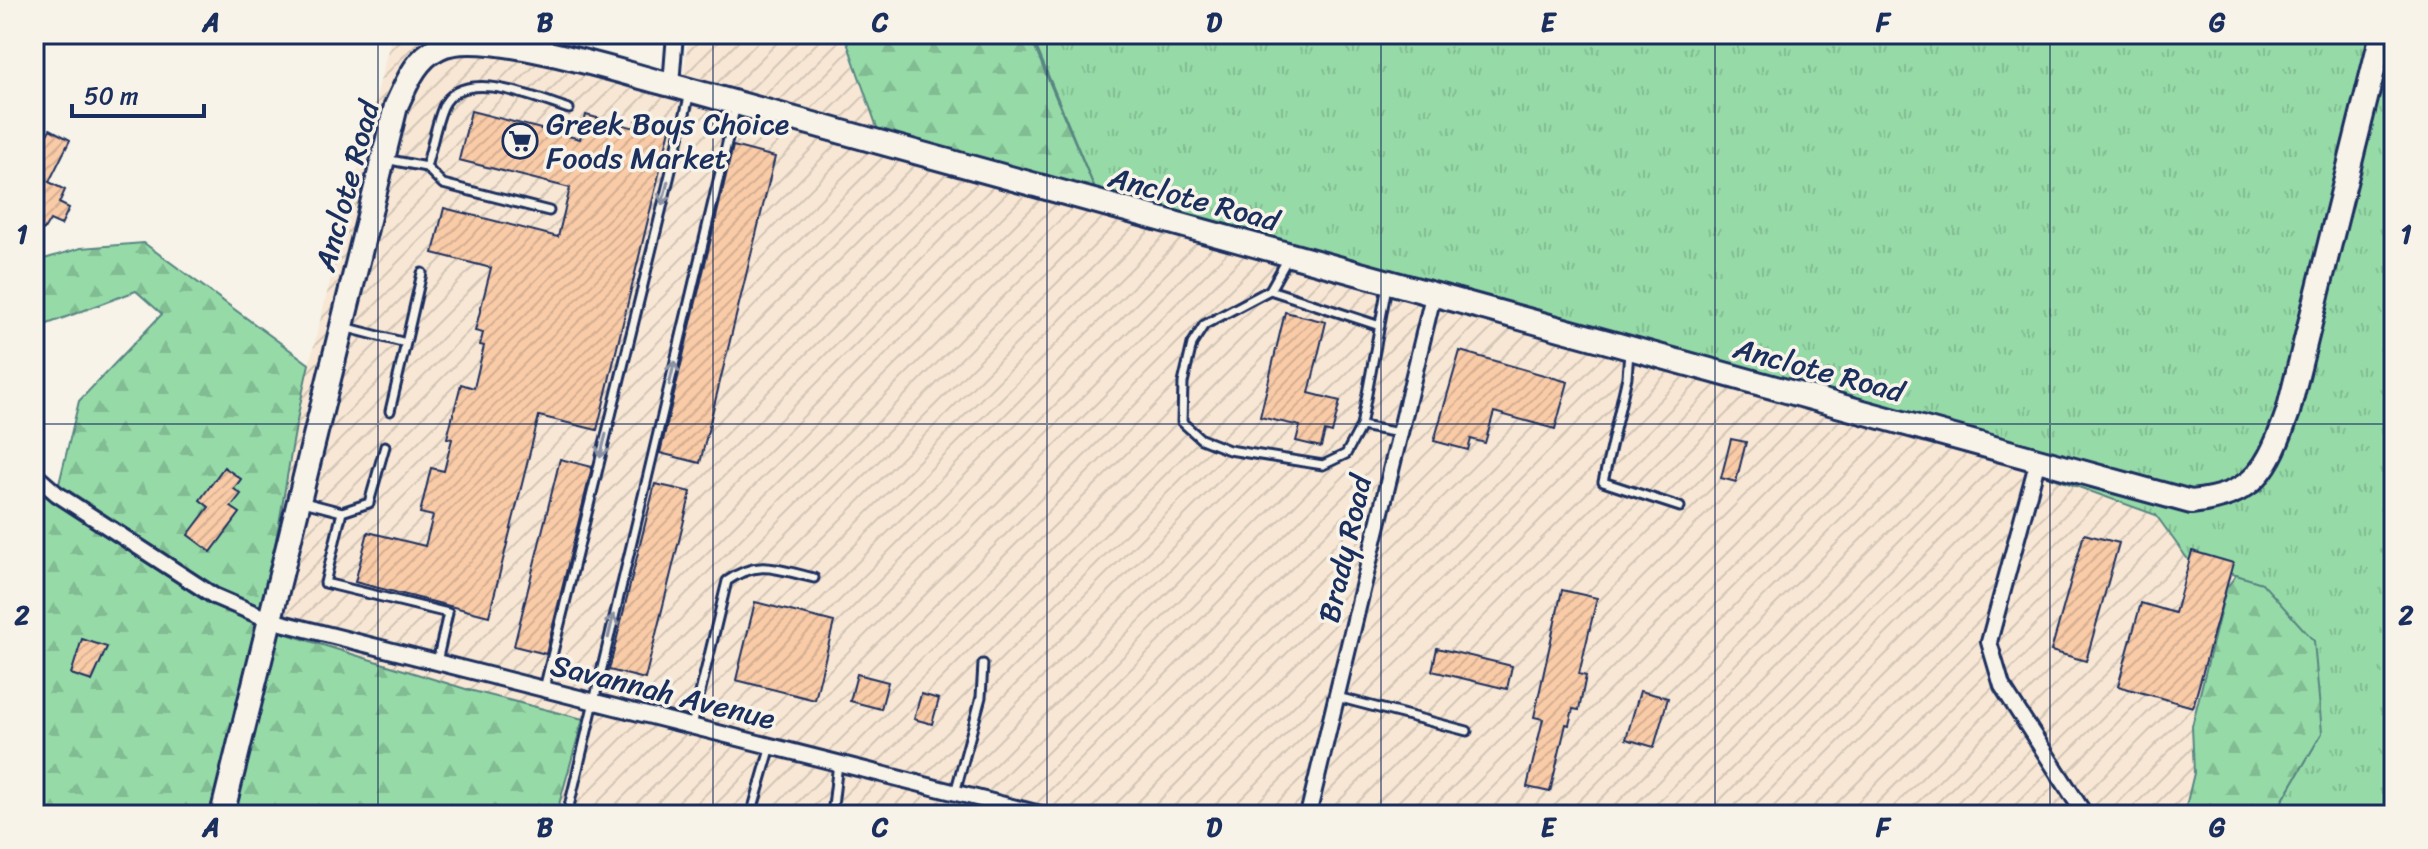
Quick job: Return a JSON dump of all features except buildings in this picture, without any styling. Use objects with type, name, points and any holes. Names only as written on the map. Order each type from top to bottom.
[{"type":"street","points":[[675,34],[681,88]]},
{"type":"street","name":"Anclote Road","points":[[222,815],[396,106],[416,66],[439,47],[474,42],[511,45],[681,88],[2191,502],[2220,498],[2250,485],[2273,455],[2288,412],[2382,34]]},
{"type":"street","name":"Brady Road","points":[[1308,815],[1433,296]]},
{"type":"street","points":[[2038,460],[1989,642],[2002,686],[2085,815]]},
{"type":"street","name":"Savannah Avenue","points":[[34,474],[57,494],[214,596],[270,620],[1044,815]]},
{"type":"lane","points":[[426,167],[444,104],[461,91],[488,84],[569,109]]},
{"type":"lane","points":[[544,689],[681,88]]},
{"type":"lane","points":[[567,815],[736,103]]},
{"type":"lane","points":[[383,158],[426,167],[443,184],[549,211]]},
{"type":"lane","points":[[1289,256],[1270,290],[1204,325],[1192,344],[1183,383],[1182,422],[1201,439],[1229,450],[1323,465],[1346,454],[1361,426],[1388,283]]},
{"type":"lane","points":[[390,411],[422,273]]},
{"type":"lane","points":[[1270,290],[1380,326]]},
{"type":"lane","points":[[341,326],[406,343]]},
{"type":"lane","points":[[1630,349],[1627,377],[1603,482],[1680,507]]},
{"type":"lane","points":[[1361,426],[1400,433]]},
{"type":"lane","points":[[299,500],[342,512],[369,503],[385,446]]},
{"type":"lane","points":[[342,512],[325,583],[448,613],[437,662]]},
{"type":"lane","points":[[692,726],[727,581],[742,570],[760,565],[814,578]]},
{"type":"lane","points":[[955,793],[981,697],[983,664]]},
{"type":"lane","points":[[1337,697],[1467,731]]},
{"type":"lane","points":[[751,815],[771,746]]},
{"type":"lane","points":[[832,815],[838,763]]},
{"type":"shaded area","points":[[392,34],[464,34],[407,62],[274,559],[293,429]]},
{"type":"shaded area","points":[[689,34],[842,34],[879,133],[683,79]]},
{"type":"shaded area","points":[[475,51],[510,54],[669,94],[1421,302],[1298,815],[1081,815],[282,613],[405,110],[424,72],[444,55]]},
{"type":"shaded area","points":[[1440,307],[2026,467],[1979,643],[1993,691],[2074,815],[1319,815]]},
{"type":"shaded area","points":[[2045,474],[2156,515],[2189,561],[2236,575],[2226,589],[2192,725],[2194,773],[2184,815],[2096,815],[2011,683],[1999,642]]},
{"type":"shaded area","points":[[277,631],[1006,815],[556,815],[582,719],[469,690]]},
{"type":"green space","points":[[844,34],[1029,34],[1097,194],[879,133]]},
{"type":"green space","points":[[1031,34],[2372,34],[2272,428],[2258,457],[2239,477],[2227,484],[2190,492],[1097,194]]},
{"type":"green space","points":[[2394,34],[2394,815],[2274,815],[2322,733],[2262,583],[2189,561],[2156,515],[2045,475],[2071,478],[2159,504],[2194,510],[2222,506],[2263,490],[2262,486],[2283,458],[2298,414]]},
{"type":"green space","points":[[144,243],[309,364],[262,607],[218,588],[59,484],[79,401],[162,314],[136,291],[34,329],[34,262],[81,248]]},
{"type":"green space","points":[[45,496],[208,603],[258,625],[211,815],[34,815],[34,504]]},
{"type":"green space","points":[[2236,575],[2262,583],[2314,641],[2322,733],[2274,815],[2184,815],[2194,773],[2192,726],[2226,589]]},
{"type":"green space","points":[[277,631],[469,690],[583,719],[556,815],[232,815]]},
{"type":"place","name":"Greek Boys Choice Foods Market","points":[[520,141]]}]
